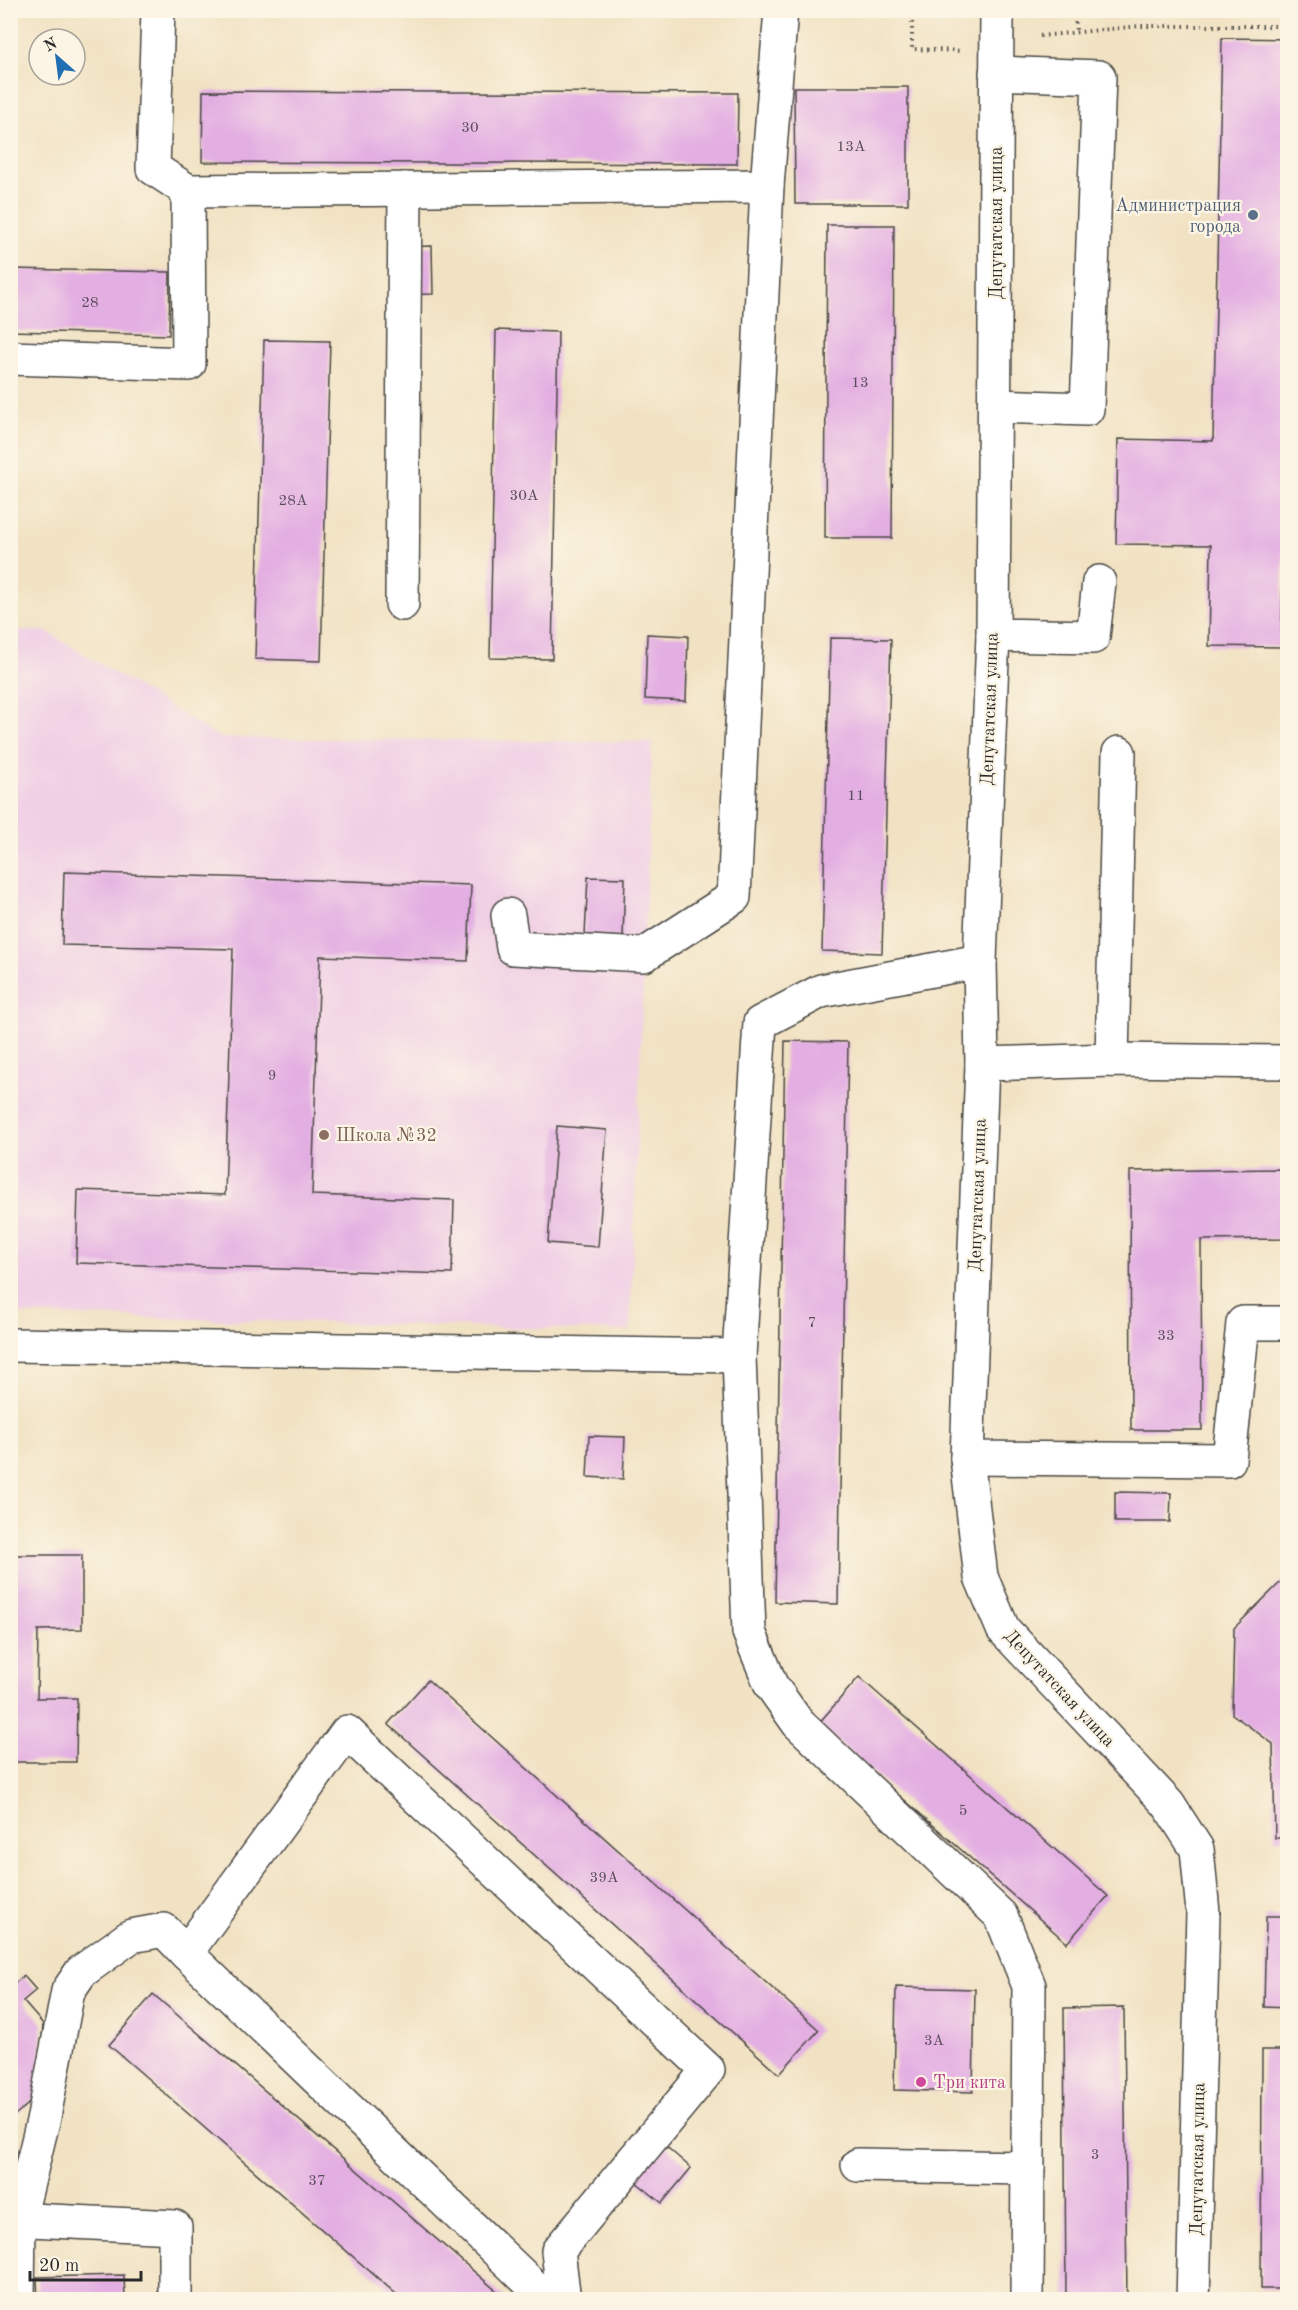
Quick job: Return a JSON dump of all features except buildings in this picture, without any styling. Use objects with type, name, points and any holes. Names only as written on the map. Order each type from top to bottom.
[{"type":"street","points":[[158,10],[153,168],[188,191],[767,186]]},
{"type":"street","points":[[508,915],[513,948],[644,955],[734,897],[767,186],[781,10]]},
{"type":"street","name":"Депутатская улица","points":[[997,10],[993,635],[980,961],[982,1064],[967,1458],[981,1577],[1003,1629],[1168,1804],[1197,1849],[1203,1913],[1193,2300]]},
{"type":"street","points":[[995,406],[1087,409],[1099,77],[996,59]]},
{"type":"street","points":[[402,604],[405,189]]},
{"type":"street","points":[[10,358],[189,364],[188,191]]},
{"type":"street","points":[[993,635],[1093,637],[1099,582]]},
{"type":"street","points":[[1112,1060],[1119,753]]},
{"type":"street","points":[[980,961],[821,991],[760,1023],[739,1356],[749,1632],[771,1685],[798,1723],[1001,1916],[1029,1986],[1027,2300]]},
{"type":"street","points":[[982,1064],[1112,1060],[1287,1062]]},
{"type":"street","points":[[967,1458],[1229,1460],[1243,1323],[1287,1323]]},
{"type":"street","points":[[10,1345],[739,1356]]},
{"type":"street","points":[[186,1953],[347,1732],[708,2070],[558,2251],[564,2300]]},
{"type":"street","points":[[18,2300],[15,2219],[44,2117],[68,1991],[81,1972],[131,1936],[164,1930],[548,2300]]},
{"type":"street","points":[[858,2165],[1028,2168]]},
{"type":"street","points":[[15,2219],[175,2227],[175,2300]]},
{"type":"path","points":[[912,10],[912,48],[968,51],[996,59],[1023,38],[1140,26],[1287,26]]},
{"type":"path","points":[[1075,10],[1076,32]]},
{"type":"shaded area","name":"Школа №32","points":[[11,631],[46,631],[220,738],[652,742],[630,1331],[11,1314]]},
{"type":"place","name":"Администрация города","points":[[1253,215]]},
{"type":"place","name":"Школа №32","points":[[324,1135]]},
{"type":"place","name":"Три кита","points":[[921,2082]]}]
